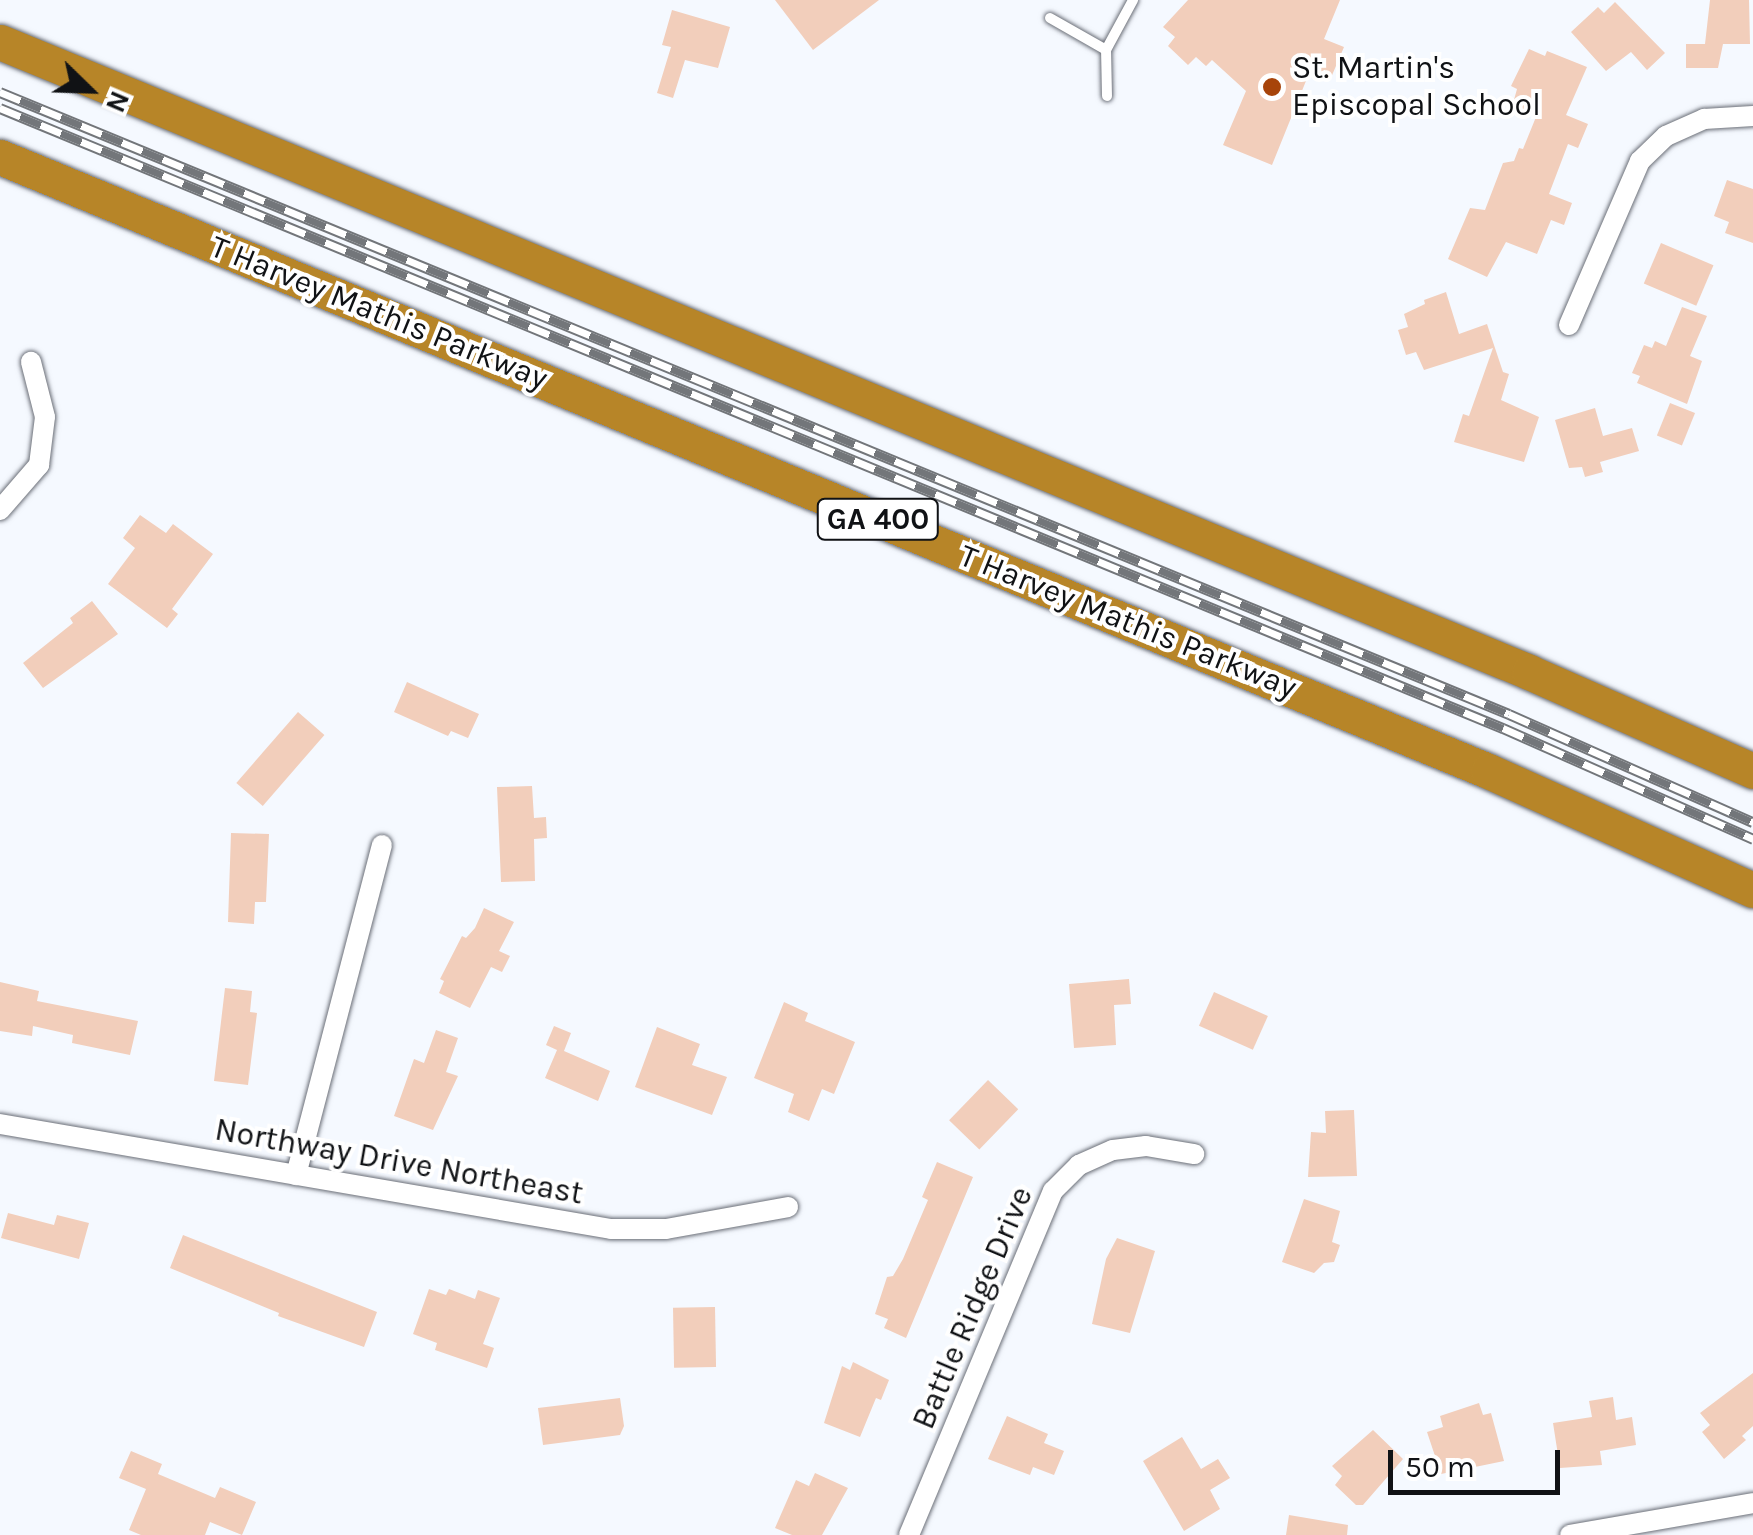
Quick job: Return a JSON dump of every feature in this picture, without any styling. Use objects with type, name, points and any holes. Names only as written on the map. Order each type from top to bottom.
[{"type":"highway","points":[[0,42],[1528,672],[1753,771]]},
{"type":"highway","name":"T Harvey Mathis Parkway","points":[[0,157],[1488,770],[1753,890]]},
{"type":"street","points":[[1569,325],[1640,161],[1666,136],[1704,119],[1753,116]]},
{"type":"street","points":[[0,510],[39,465],[45,417],[31,362]]},
{"type":"street","points":[[296,1175],[382,845]]},
{"type":"street","name":"Northway Drive Northeast","points":[[0,1124],[611,1228],[666,1229],[788,1207]]},
{"type":"street","name":"Battle Ridge Drive","points":[[909,1535],[1053,1191],[1080,1165],[1113,1150],[1146,1146],[1194,1154]]},
{"type":"street","points":[[1570,1535],[1753,1503]]},
{"type":"lane","points":[[1107,96],[1106,50],[1133,0]]},
{"type":"lane","points":[[1050,18],[1106,50]]},
{"type":"building","points":[[775,0],[879,0],[813,50]]},
{"type":"building","name":"St. Martin's Episcopal School","points":[[1188,0],[1340,0],[1324,39],[1344,47],[1330,80],[1310,71],[1272,165],[1223,145],[1246,91],[1212,60],[1206,66],[1196,57],[1188,65],[1168,46],[1175,37],[1163,27]]},
{"type":"building","points":[[1710,0],[1749,0],[1750,44],[1723,44],[1718,68],[1686,68],[1686,44],[1705,44]]},
{"type":"building","points":[[1615,2],[1665,53],[1647,70],[1631,52],[1606,71],[1571,32],[1598,7],[1604,13]]},
{"type":"building","points":[[672,10],[730,27],[718,68],[685,60],[673,98],[657,93],[671,47],[662,45]]},
{"type":"building","points":[[1529,49],[1545,56],[1547,51],[1587,67],[1566,115],[1588,124],[1578,148],[1568,144],[1549,194],[1572,203],[1564,225],[1551,220],[1537,254],[1506,242],[1487,277],[1448,259],[1470,208],[1485,210],[1503,163],[1514,161],[1519,148],[1523,149],[1536,117],[1512,107],[1517,89],[1511,86]]},
{"type":"building","points":[[1727,180],[1753,189],[1753,243],[1725,233],[1729,222],[1714,216]]},
{"type":"building","points":[[1661,243],[1713,265],[1696,306],[1644,284]]},
{"type":"building","points":[[1446,292],[1459,334],[1487,324],[1503,372],[1509,374],[1501,400],[1539,417],[1524,462],[1454,442],[1463,414],[1469,416],[1493,348],[1424,370],[1416,352],[1406,355],[1398,330],[1408,327],[1404,314],[1425,304],[1424,300]]},
{"type":"building","points":[[1682,307],[1707,316],[1690,356],[1702,361],[1687,404],[1637,383],[1640,376],[1632,373],[1644,345],[1652,348],[1655,341],[1666,346]]},
{"type":"building","points":[[1670,403],[1695,413],[1682,446],[1657,435]]},
{"type":"building","points":[[1595,408],[1603,436],[1632,428],[1639,451],[1600,462],[1603,472],[1585,477],[1582,467],[1569,468],[1555,420]]},
{"type":"building","points":[[140,515],[166,533],[173,524],[213,554],[172,609],[178,614],[167,628],[108,584],[135,548],[123,538]]},
{"type":"building","points":[[92,601],[118,634],[43,688],[23,663],[73,623],[70,618]]},
{"type":"building","points":[[407,682],[479,714],[468,738],[451,731],[448,736],[394,712]]},
{"type":"building","points":[[298,712],[324,735],[263,806],[236,783]]},
{"type":"building","points":[[532,786],[534,818],[546,817],[547,838],[534,839],[535,881],[501,882],[497,787]]},
{"type":"building","points":[[231,833],[269,834],[266,902],[255,902],[254,924],[228,922]]},
{"type":"building","points":[[484,908],[514,922],[499,951],[510,956],[502,972],[491,967],[470,1008],[439,993],[444,981],[440,979],[462,936],[466,938],[475,928]]},
{"type":"building","points":[[1129,979],[1131,1004],[1114,1005],[1116,1045],[1074,1048],[1069,984]]},
{"type":"building","points":[[0,982],[39,991],[37,1001],[138,1021],[130,1055],[72,1043],[73,1035],[33,1026],[32,1036],[0,1031]]},
{"type":"building","points":[[225,988],[252,991],[250,1012],[257,1013],[248,1085],[214,1081]]},
{"type":"building","points":[[1214,992],[1268,1016],[1253,1050],[1199,1026]]},
{"type":"building","points":[[784,1002],[808,1013],[805,1021],[855,1042],[834,1094],[822,1089],[809,1121],[788,1112],[794,1094],[754,1078]]},
{"type":"building","points":[[554,1026],[571,1033],[564,1051],[610,1071],[598,1101],[545,1078],[557,1050],[546,1045]]},
{"type":"building","points":[[657,1027],[700,1044],[692,1065],[727,1077],[712,1115],[635,1087]]},
{"type":"building","points":[[436,1030],[458,1038],[446,1072],[458,1076],[433,1130],[394,1116],[414,1059],[424,1063]]},
{"type":"building","points":[[988,1080],[1018,1109],[979,1149],[949,1120]]},
{"type":"building","points":[[1354,1110],[1357,1176],[1308,1177],[1311,1132],[1326,1133],[1325,1111]]},
{"type":"building","points":[[937,1162],[973,1177],[906,1338],[884,1328],[888,1319],[875,1314],[887,1277],[893,1276],[903,1259],[928,1200],[922,1197]]},
{"type":"building","points":[[1304,1199],[1340,1211],[1332,1242],[1340,1245],[1334,1262],[1324,1263],[1314,1273],[1282,1262]]},
{"type":"building","points":[[8,1213],[54,1225],[57,1215],[89,1223],[79,1259],[1,1238]]},
{"type":"building","points":[[183,1235],[377,1312],[364,1347],[278,1316],[279,1313],[170,1268]]},
{"type":"building","points":[[1117,1238],[1155,1251],[1130,1333],[1092,1324],[1106,1259]]},
{"type":"building","points":[[429,1289],[446,1295],[449,1289],[475,1299],[478,1290],[500,1298],[483,1344],[494,1348],[487,1368],[435,1350],[437,1343],[413,1334]]},
{"type":"building","points":[[715,1307],[716,1367],[674,1368],[673,1308]]},
{"type":"building","points":[[853,1362],[889,1380],[881,1400],[876,1398],[860,1437],[824,1423],[842,1366],[850,1370]]},
{"type":"building","points":[[1753,1373],[1753,1426],[1742,1436],[1746,1440],[1724,1459],[1702,1432],[1710,1425],[1700,1413]]},
{"type":"building","points":[[1613,1397],[1616,1420],[1632,1417],[1636,1445],[1600,1451],[1602,1465],[1560,1468],[1553,1423],[1592,1417],[1589,1401]]},
{"type":"building","points":[[620,1398],[624,1426],[620,1435],[543,1445],[538,1408]]},
{"type":"building","points":[[1479,1403],[1483,1415],[1491,1413],[1504,1461],[1441,1474],[1427,1432],[1443,1427],[1440,1416]]},
{"type":"building","points":[[1007,1416],[1048,1434],[1044,1443],[1064,1451],[1054,1475],[1033,1467],[1030,1475],[988,1459]]},
{"type":"building","points":[[1373,1430],[1403,1459],[1363,1505],[1356,1505],[1335,1485],[1342,1476],[1332,1466]]},
{"type":"building","points":[[1182,1437],[1201,1469],[1218,1459],[1230,1478],[1210,1490],[1220,1509],[1184,1531],[1143,1461]]},
{"type":"building","points":[[131,1451],[162,1464],[158,1474],[215,1498],[220,1487],[256,1502],[242,1535],[210,1522],[205,1535],[141,1535],[129,1530],[146,1489],[119,1478]]},
{"type":"building","points":[[815,1473],[848,1488],[822,1535],[792,1535],[775,1528],[796,1480],[809,1486]]},
{"type":"building","points":[[1289,1515],[1348,1525],[1347,1535],[1286,1535]]},
{"type":"railway","points":[[0,92],[1509,714],[1753,822]]},
{"type":"railway","points":[[0,108],[1503,728],[1753,839]]},
{"type":"place","name":"St. Martin's Episcopal School","points":[[1272,87]]}]
